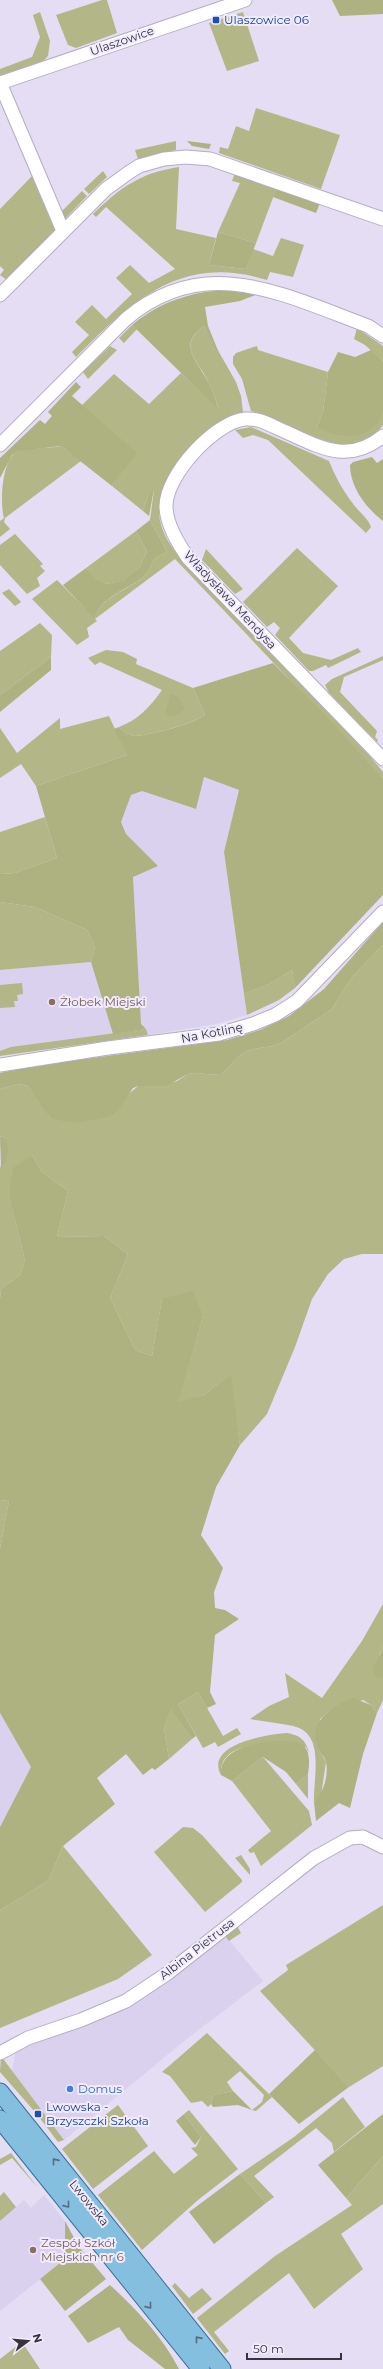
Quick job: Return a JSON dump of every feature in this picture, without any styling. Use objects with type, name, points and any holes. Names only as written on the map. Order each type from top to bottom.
[{"type":"main road","name":"Lwowska","points":[[0,2092],[218,2368]]},
{"type":"main road","name":"Lwowska","points":[[0,2119],[201,2369]]},
{"type":"street","name":"Ulaszowice","points":[[0,83],[245,0]]},
{"type":"street","points":[[0,83],[63,231]]},
{"type":"street","points":[[0,295],[106,189],[128,173],[152,162],[186,157],[221,162],[383,219]]},
{"type":"street","points":[[0,445],[126,319],[143,305],[178,289],[216,283],[241,284],[266,289],[368,326],[383,336]]},
{"type":"street","name":"Władysława Mendysa","points":[[383,436],[361,449],[340,452],[326,449],[255,419],[237,420],[217,431],[186,462],[171,486],[166,506],[170,526],[188,558],[383,759]]},
{"type":"street","name":"Na Kotlinę","points":[[0,1065],[108,1048],[219,1034],[253,1024],[275,1015],[297,1001],[383,912]]},
{"type":"street","name":"Albina Pietrusa","points":[[0,2053],[28,2038],[81,2020],[126,2001],[168,1973],[314,1858],[350,1838],[363,1837],[383,1847]]},
{"type":"shaded area","points":[[204,777],[239,790],[224,853],[247,1015],[216,1024],[148,1035],[141,1024],[133,876],[158,866],[126,834],[121,822],[131,795],[142,791],[195,809]]},
{"type":"shaded area","name":"Żłobek Miejski","points":[[91,962],[113,1034],[0,1051],[0,970]]},
{"type":"shaded area","points":[[0,1713],[31,1767],[0,1827]]},
{"type":"shaded area","points":[[223,1933],[263,1981],[188,2038],[64,2140],[12,2071],[16,2050],[97,2019]]},
{"type":"shaded area","name":"Zespół Szkół Miejskich nr 6","points":[[44,2195],[65,2221],[65,2259],[0,2311],[0,2221],[24,2200],[31,2208]]},
{"type":"green space","points":[[102,0],[107,0],[117,33],[76,48],[68,45],[56,15]]},
{"type":"green space","points":[[332,0],[383,0],[383,14],[340,16]]},
{"type":"green space","points":[[40,12],[50,41],[48,56],[42,62],[0,75],[0,69],[32,57],[40,37],[33,15]]},
{"type":"green space","points":[[243,12],[259,61],[227,71],[209,23]]},
{"type":"green space","points":[[256,108],[340,135],[321,189],[219,153],[220,147],[228,149],[236,126],[249,131]]},
{"type":"green space","points":[[176,141],[176,150],[138,159],[135,150]]},
{"type":"green space","points":[[187,141],[211,144],[209,149],[192,146]]},
{"type":"green space","points":[[179,167],[176,229],[216,238],[209,265],[246,269],[253,249],[273,256],[281,238],[304,245],[293,277],[270,272],[267,280],[236,273],[209,273],[184,278],[160,287],[138,301],[117,318],[76,357],[72,352],[89,335],[75,322],[92,305],[106,319],[132,294],[116,278],[130,265],[149,283],[175,269],[106,207],[96,217],[93,214],[122,189],[142,177]]},
{"type":"green space","points":[[103,171],[107,177],[89,194],[84,189]]},
{"type":"green space","points":[[235,173],[277,187],[256,243],[218,232],[240,183],[232,181]]},
{"type":"green space","points":[[34,174],[58,227],[7,280],[0,275],[4,270],[0,266],[0,209]]},
{"type":"green space","points":[[277,187],[320,203],[316,213],[273,197]]},
{"type":"green space","points":[[82,191],[87,196],[63,221],[60,213]]},
{"type":"green space","points":[[218,232],[256,243],[246,269],[209,265]]},
{"type":"green space","points":[[225,290],[258,294],[240,301],[205,307],[208,326],[221,358],[204,326],[192,338],[191,350],[193,356],[209,383],[219,410],[132,325],[153,310],[165,304],[200,293]]},
{"type":"green space","points":[[132,325],[137,329],[124,343],[119,338]]},
{"type":"green space","points":[[204,326],[236,382],[241,396],[243,412],[227,417],[208,430],[180,461],[164,486],[160,499],[159,512],[161,526],[178,555],[368,754],[383,772],[383,778],[175,559],[95,619],[97,621],[87,628],[89,637],[77,645],[32,599],[57,580],[95,618],[102,605],[115,595],[137,582],[147,573],[156,558],[167,552],[150,520],[154,490],[148,496],[143,511],[112,486],[136,453],[81,406],[114,374],[149,404],[181,373],[219,409],[208,382],[191,349],[193,338]]},
{"type":"green space","points":[[357,328],[383,346],[383,361],[365,345],[354,339]]},
{"type":"green space","points":[[110,346],[117,350],[88,379],[83,372]]},
{"type":"green space","points":[[257,346],[258,350],[328,372],[323,412],[317,427],[373,427],[383,413],[383,425],[369,438],[354,444],[337,444],[320,439],[267,416],[251,411],[242,379],[233,364],[233,357],[236,353]]},
{"type":"green space","points":[[371,350],[383,361],[383,413],[378,423],[371,430],[354,436],[335,434],[317,427],[323,412],[328,372],[338,352],[355,357]]},
{"type":"green space","points":[[76,382],[81,387],[72,396],[137,453],[112,486],[61,446],[18,451],[12,455],[0,478],[0,458],[40,420],[45,424],[52,416],[48,412]]},
{"type":"green space","points":[[251,427],[329,461],[346,494],[370,524],[371,527],[366,533],[268,440],[253,435],[243,438],[235,430]]},
{"type":"green space","points":[[61,446],[81,461],[5,518],[4,522],[10,529],[0,537],[0,521],[4,518],[2,503],[3,482],[8,463],[12,455],[18,451],[33,448]]},
{"type":"green space","points":[[372,457],[377,463],[383,459],[383,521],[371,510],[360,496],[351,473],[350,465],[353,462]]},
{"type":"green space","points":[[154,489],[149,516],[143,511],[148,496]]},
{"type":"green space","points":[[150,520],[167,552],[160,555],[153,561],[149,570],[143,577],[102,605],[97,612],[95,619],[63,585],[86,568],[97,580],[106,584],[125,580],[140,567],[147,551],[136,531]]},
{"type":"green space","points":[[136,531],[147,551],[140,567],[126,580],[106,584],[97,581],[86,568]]},
{"type":"green space","points":[[15,534],[43,564],[40,566],[45,571],[37,578],[40,586],[27,594],[0,565],[0,545]]},
{"type":"green space","points":[[297,548],[338,586],[289,638],[303,653],[331,660],[358,648],[361,652],[328,668],[326,665],[313,671],[309,671],[275,635],[280,628],[274,622],[267,627],[243,602]]},
{"type":"green space","points":[[206,549],[243,589],[235,594],[202,560]]},
{"type":"green space","points":[[9,589],[21,602],[15,606],[2,593]]},
{"type":"green space","points":[[40,623],[52,635],[51,657],[0,695],[0,651]]},
{"type":"green space","points":[[106,650],[123,652],[137,659],[136,664],[193,688],[205,714],[200,718],[183,725],[160,731],[135,736],[126,733],[119,727],[138,717],[153,702],[162,690],[100,662],[95,665],[88,658]]},
{"type":"green space","points":[[383,656],[383,660],[344,677],[340,692],[377,731],[375,737],[378,740],[377,742],[329,693],[325,685],[332,679]]},
{"type":"green space","points":[[51,657],[51,670],[0,712],[0,695]]},
{"type":"green space","points":[[273,663],[322,712],[383,778],[383,895],[295,988],[292,970],[269,984],[244,994],[224,852],[239,790],[204,777],[196,809],[142,791],[131,795],[121,822],[126,834],[158,866],[133,877],[141,1024],[146,1029],[113,1034],[91,962],[95,947],[87,930],[35,907],[0,902],[0,874],[15,873],[57,858],[36,786],[127,755],[114,729],[119,727],[130,735],[135,736],[183,725],[201,718],[205,714],[193,688]]},
{"type":"green space","points":[[170,694],[178,697],[185,709],[174,716],[169,716],[166,712]]},
{"type":"green space","points":[[109,716],[127,755],[36,786],[21,764],[0,778],[0,728],[17,753],[60,718],[60,729]]},
{"type":"green space","points":[[45,817],[57,858],[15,873],[0,874],[0,832]]},
{"type":"green space","points":[[0,902],[35,907],[87,930],[95,947],[91,962],[0,970]]},
{"type":"green space","points":[[383,922],[383,945],[352,977],[332,1009],[281,1043],[243,1053],[220,1075],[194,1073],[188,1074],[166,1086],[138,1086],[133,1088],[119,1109],[111,1116],[76,1123],[53,1119],[46,1112],[28,1086],[18,1084],[0,1089],[0,1073],[32,1066],[227,1040],[260,1030],[289,1016],[324,989]]},
{"type":"green space","points":[[383,945],[383,1254],[362,1254],[344,1259],[328,1274],[312,1299],[295,1347],[267,1414],[240,1445],[230,1375],[204,1395],[177,1403],[203,1316],[162,1299],[152,1356],[135,1350],[110,1298],[128,1254],[104,1236],[57,1237],[68,1191],[42,1172],[32,1155],[9,1194],[25,1261],[20,1275],[1,1289],[0,1299],[0,1165],[1,1168],[2,1137],[0,1136],[0,1089],[18,1084],[28,1086],[37,1098],[119,1109],[124,1098],[138,1086],[157,1086],[177,1081],[188,1074],[194,1073],[220,1075],[243,1053],[281,1043],[332,1009],[352,977]]},
{"type":"green space","points":[[292,970],[295,988],[279,1000],[247,1015],[244,994],[269,984]]},
{"type":"green space","points":[[22,983],[23,994],[17,995],[18,1001],[14,1001],[15,1007],[0,1008],[0,985]]},
{"type":"green space","points":[[146,1029],[148,1035],[0,1056],[0,1051],[11,1047]]},
{"type":"green space","points":[[0,1136],[4,1139],[8,1147],[6,1160],[1,1168]]},
{"type":"green space","points":[[32,1155],[42,1172],[68,1191],[57,1237],[104,1236],[128,1254],[110,1298],[135,1350],[152,1356],[162,1299],[193,1291],[203,1316],[178,1402],[204,1395],[231,1374],[240,1445],[216,1487],[201,1535],[223,1568],[214,1592],[215,1608],[225,1610],[239,1619],[215,1635],[210,1692],[216,1704],[207,1708],[198,1692],[178,1704],[196,1736],[192,1739],[171,1709],[164,1728],[169,1759],[155,1770],[152,1768],[143,1775],[126,1754],[97,1778],[115,1804],[63,1846],[48,1881],[0,1910],[0,1827],[31,1767],[0,1713],[0,1549],[9,1501],[0,1500],[0,1299],[1,1289],[20,1275],[25,1261],[9,1195],[13,1168]]},
{"type":"green space","points":[[0,1500],[9,1501],[0,1549]]},
{"type":"green space","points":[[383,1604],[383,1647],[379,1655],[383,1678],[383,1700],[377,1713],[371,1705],[363,1700],[328,1712],[320,1719],[318,1748],[326,1762],[321,1796],[314,1802],[316,1758],[310,1737],[303,1730],[293,1726],[250,1719],[269,1706],[289,1697],[285,1673],[322,1698],[362,1641]]},
{"type":"green space","points":[[383,1647],[383,1678],[376,1677],[373,1669]]},
{"type":"green space","points":[[198,1692],[223,1736],[237,1728],[241,1734],[218,1747],[215,1742],[203,1748],[178,1704]]},
{"type":"green space","points":[[353,1698],[371,1705],[377,1713],[363,1754],[350,1808],[339,1803],[316,1821],[314,1802],[323,1789],[327,1767],[325,1760],[317,1746],[315,1737],[316,1729],[319,1722],[330,1710]]},
{"type":"green space","points":[[171,1708],[192,1739],[169,1759],[164,1728]]},
{"type":"green space","points":[[287,1733],[296,1735],[302,1739],[306,1745],[309,1753],[306,1747],[283,1745],[241,1748],[230,1754],[223,1762],[221,1775],[218,1764],[222,1756],[230,1748],[254,1739]]},
{"type":"green space","points":[[271,1741],[297,1742],[306,1749],[309,1763],[308,1774],[296,1784],[286,1772],[263,1757],[232,1781],[221,1775],[222,1766],[225,1759],[238,1749]]},
{"type":"green space","points":[[263,1757],[309,1811],[312,1825],[261,1866],[254,1852],[250,1853],[248,1850],[271,1831],[232,1781]]},
{"type":"green space","points":[[308,1774],[308,1799],[296,1784]]},
{"type":"green space","points":[[183,1827],[193,1828],[202,1835],[242,1880],[242,1882],[205,1912],[154,1852]]},
{"type":"green space","points":[[63,1846],[152,1955],[118,1979],[0,2028],[0,1910],[48,1881]]},
{"type":"green space","points":[[241,1855],[250,1869],[250,1875],[235,1858]]},
{"type":"green space","points":[[383,1905],[383,2066],[349,2087],[260,1991],[288,1970],[286,1965]]},
{"type":"green space","points":[[236,1924],[241,1933],[229,1941],[223,1933]]},
{"type":"green space","points":[[207,2033],[272,2097],[256,2111],[252,2110],[262,2102],[264,2095],[240,2071],[227,2082],[233,2091],[213,2095],[211,2104],[208,2107],[202,2101],[191,2103],[170,2076],[162,2072]]},
{"type":"green space","points":[[315,2050],[349,2087],[299,2124],[269,2094]]},
{"type":"green space","points":[[1,2056],[64,2140],[58,2142],[39,2117],[41,2116],[37,2111],[35,2112],[0,2072]]},
{"type":"green space","points":[[233,2091],[252,2110],[238,2105],[213,2107],[211,2104],[213,2095]]},
{"type":"green space","points":[[343,2097],[365,2127],[334,2152],[332,2143],[316,2128],[254,2176],[274,2197],[266,2203],[240,2174],[294,2137]]},
{"type":"green space","points":[[118,2105],[148,2146],[93,2189],[62,2149]]},
{"type":"green space","points":[[189,2110],[238,2169],[198,2200],[142,2250],[98,2195],[154,2151],[174,2174],[198,2155],[191,2148],[196,2147],[201,2137],[184,2114]]},
{"type":"green space","points":[[184,2114],[201,2137],[195,2145],[176,2121]]},
{"type":"green space","points":[[383,2114],[383,2156],[346,2198],[318,2165]]},
{"type":"green space","points":[[11,2153],[38,2188],[12,2158],[0,2165],[0,2159]]},
{"type":"green space","points":[[383,2156],[383,2204],[341,2234],[363,2269],[314,2309],[289,2273],[214,2332],[229,2351],[225,2354],[197,2318],[275,2256],[352,2205],[346,2198]]},
{"type":"green space","points":[[240,2174],[266,2203],[214,2244],[189,2212]]},
{"type":"green space","points":[[4,2192],[16,2207],[0,2221],[0,2196]]},
{"type":"green space","points":[[65,2221],[79,2247],[106,2279],[65,2311],[40,2279],[65,2259]]},
{"type":"green space","points":[[175,2283],[189,2298],[202,2288],[212,2299],[193,2314],[172,2286]]},
{"type":"green space","points":[[110,2285],[148,2324],[165,2345],[179,2369],[165,2369],[128,2340],[119,2327],[88,2343],[68,2316]]},
{"type":"green space","points":[[22,2342],[40,2369],[0,2369],[0,2359]]},
{"type":"place","name":"Ulaszowice 06","points":[[216,20]]},
{"type":"place","name":"Żłobek Miejski","points":[[52,1002]]},
{"type":"place","name":"Domus","points":[[70,2089]]},
{"type":"place","name":"Lwowska - Brzyszczki Szkoła","points":[[38,2114]]},
{"type":"place","name":"Zespół Szkół Miejskich nr 6","points":[[33,2250]]}]
